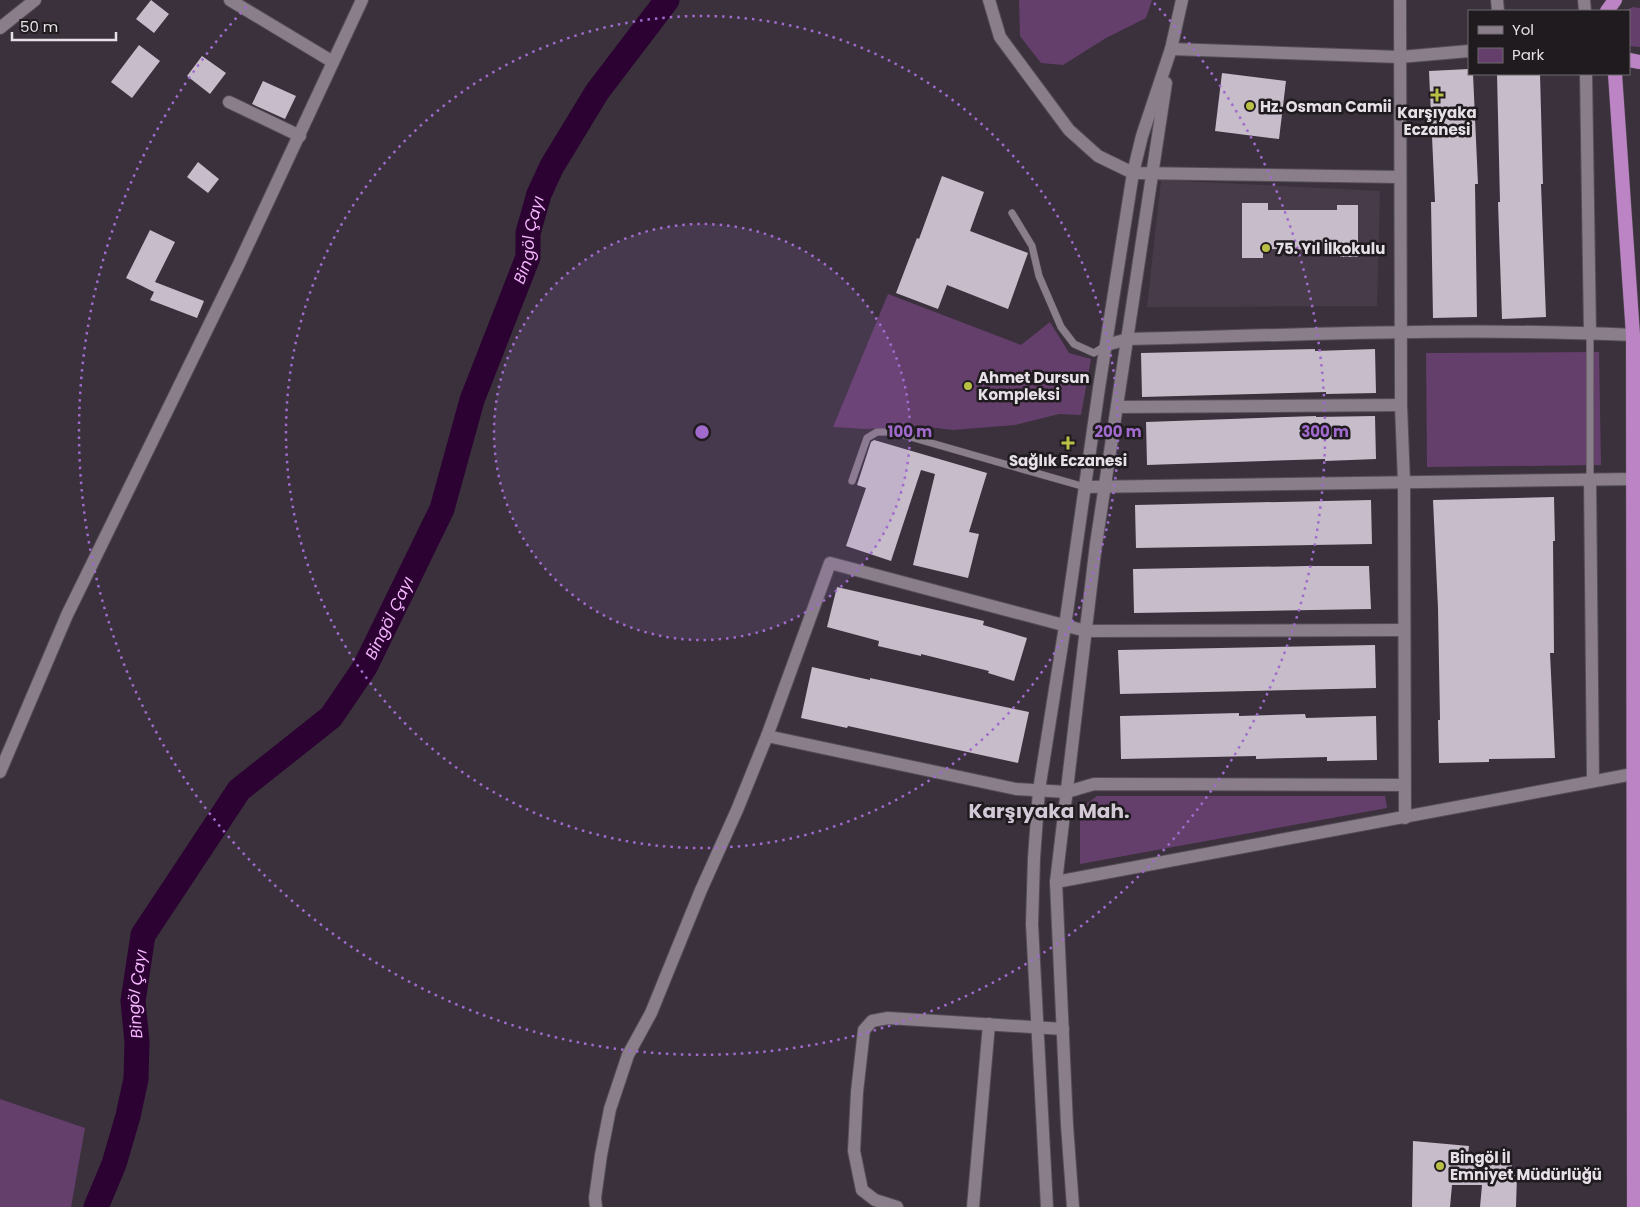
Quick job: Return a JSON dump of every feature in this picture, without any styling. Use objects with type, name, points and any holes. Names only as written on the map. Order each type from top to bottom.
[{"type":"highway","points":[[1615,75],[1633,336],[1634,1207]]},
{"type":"street","points":[[0,28],[35,0]]},
{"type":"street","points":[[230,0],[333,62]]},
{"type":"street","points":[[0,772],[67,615],[238,266],[362,0]]},
{"type":"street","points":[[989,0],[1000,37],[1070,130],[1098,156],[1133,173],[1400,177]]},
{"type":"street","points":[[1073,1207],[1056,882],[1104,487],[1171,48],[1182,0]]},
{"type":"street","points":[[1400,0],[1405,818]]},
{"type":"street","points":[[1047,1207],[1032,924],[1034,858],[1040,790],[1133,173],[1142,136],[1171,48]]},
{"type":"street","points":[[1171,48],[1400,57],[1468,51]]},
{"type":"street","points":[[1586,75],[1590,333]]},
{"type":"street","points":[[230,102],[300,136]]},
{"type":"street","points":[[1106,345],[1128,339],[1401,332],[1590,333],[1633,336]]},
{"type":"street","points":[[1117,407],[1401,405]]},
{"type":"street","points":[[1590,479],[1593,781]]},
{"type":"street","points":[[1085,487],[1633,479]]},
{"type":"street","points":[[596,1207],[595,1198],[601,1155],[610,1109],[628,1055],[651,1013],[701,890],[738,810],[830,563],[1086,631],[1404,630]]},
{"type":"street","points":[[767,736],[1016,789],[1067,792],[1094,784],[1404,785]]},
{"type":"street","points":[[1056,882],[1633,774]]},
{"type":"street","points":[[897,1207],[875,1200],[862,1190],[854,1151],[857,1092],[864,1030],[872,1021],[888,1018],[1063,1028]]},
{"type":"street","points":[[973,1207],[989,1024]]},
{"type":"lane","points":[[1012,213],[1032,246],[1039,276],[1062,327],[1074,344],[1094,353],[1106,345]]},
{"type":"lane","points":[[1590,333],[1590,479]]},
{"type":"lane","points":[[852,480],[867,438],[878,432],[893,432],[1085,487]]},
{"type":"shaded area","name":"75. Yıl İlkokulu","points":[[1161,180],[1380,191],[1377,306],[1147,307]]},
{"type":"green space","points":[[1019,0],[1152,0],[1146,18],[1106,38],[1063,65],[1041,63],[1020,36]]},
{"type":"green space","points":[[1633,7],[1640,8],[1640,47],[1630,46],[1630,10],[1626,10]]},
{"type":"green space","name":"Ahmet Dursun Kompleksi","points":[[888,294],[1021,345],[1050,322],[1069,353],[1091,359],[1081,415],[1059,414],[1015,425],[953,430],[920,426],[866,429],[833,427]]},
{"type":"green space","points":[[1599,352],[1601,465],[1427,467],[1426,353]]},
{"type":"green space","points":[[1097,796],[1385,796],[1387,808],[1080,864],[1080,809]]},
{"type":"green space","points":[[0,1099],[85,1128],[71,1207],[0,1207]]},
{"type":"building","points":[[151,0],[169,14],[154,33],[136,19]]},
{"type":"building","points":[[139,45],[160,61],[132,98],[111,82]]},
{"type":"building","points":[[202,56],[226,73],[210,94],[187,76]]},
{"type":"building","points":[[1468,69],[1468,75],[1473,75],[1478,184],[1475,184],[1477,317],[1433,318],[1431,202],[1435,202],[1429,71]]},
{"type":"building","name":"Hz. Osman Camii","points":[[1222,73],[1286,81],[1279,139],[1215,131]]},
{"type":"building","points":[[1497,75],[1540,75],[1543,184],[1541,184],[1546,317],[1502,319],[1498,202],[1500,202]]},
{"type":"building","points":[[263,81],[296,96],[285,119],[252,104]]},
{"type":"building","points":[[198,162],[219,179],[208,193],[187,177]]},
{"type":"building","points":[[942,176],[984,192],[970,231],[1028,253],[1008,309],[947,285],[938,309],[896,293],[917,238],[919,239]]},
{"type":"building","points":[[1242,203],[1268,203],[1268,210],[1337,210],[1337,205],[1358,205],[1358,257],[1340,257],[1340,250],[1263,249],[1263,258],[1242,258]]},
{"type":"building","points":[[150,230],[175,242],[155,282],[204,301],[197,318],[150,300],[154,292],[126,278]]},
{"type":"building","points":[[1315,349],[1315,351],[1375,349],[1376,393],[1326,394],[1326,392],[1142,397],[1141,353]]},
{"type":"building","points":[[1316,416],[1375,416],[1376,459],[1147,465],[1146,422]]},
{"type":"building","points":[[874,440],[987,473],[969,532],[979,534],[968,578],[913,565],[935,474],[921,470],[891,561],[846,546],[866,488],[857,485],[871,442]]},
{"type":"building","points":[[1554,497],[1554,653],[1550,653],[1555,758],[1489,759],[1489,762],[1439,763],[1438,608],[1433,500]]},
{"type":"building","points":[[1371,500],[1372,544],[1136,548],[1135,505]]},
{"type":"building","points":[[1369,566],[1371,609],[1134,613],[1133,569]]},
{"type":"building","points":[[837,587],[984,621],[983,625],[1027,638],[1014,681],[988,673],[989,671],[921,654],[921,656],[878,646],[879,641],[827,627]]},
{"type":"building","points":[[1375,645],[1376,688],[1120,694],[1118,650]]},
{"type":"building","points":[[812,667],[1029,712],[1018,763],[848,726],[847,728],[801,718]]},
{"type":"building","points":[[1239,713],[1239,716],[1305,714],[1306,718],[1376,716],[1377,760],[1327,761],[1327,757],[1256,759],[1256,756],[1121,759],[1120,716]]},
{"type":"building","points":[[1413,1141],[1469,1146],[1468,1156],[1511,1154],[1512,1173],[1517,1174],[1516,1207],[1480,1207],[1482,1185],[1452,1185],[1450,1207],[1412,1207]]},
{"type":"waterway","name":"Bingöl Çayı","points":[[96,1207],[114,1164],[128,1116],[136,1079],[137,1042],[133,1001],[143,935],[239,790],[331,717],[365,667],[442,509],[472,400],[528,257],[528,233],[539,194],[552,166],[597,92],[667,0]]},
{"type":"place","name":"Karşıyaka Eczanesi","points":[[1437,95]]},
{"type":"place","name":"Hz. Osman Camii","points":[[1250,106]]},
{"type":"place","name":"75. Yıl İlkokulu","points":[[1266,248]]},
{"type":"place","name":"Ahmet Dursun Kompleksi","points":[[968,386]]},
{"type":"place","name":"Sağlık Eczanesi","points":[[1068,443]]},
{"type":"place","name":"Bingöl İl Emniyet Müdürlüğü","points":[[1440,1166]]},
{"type":"district","name":"Karşıyaka Mah.","points":[[1049,811]]}]
